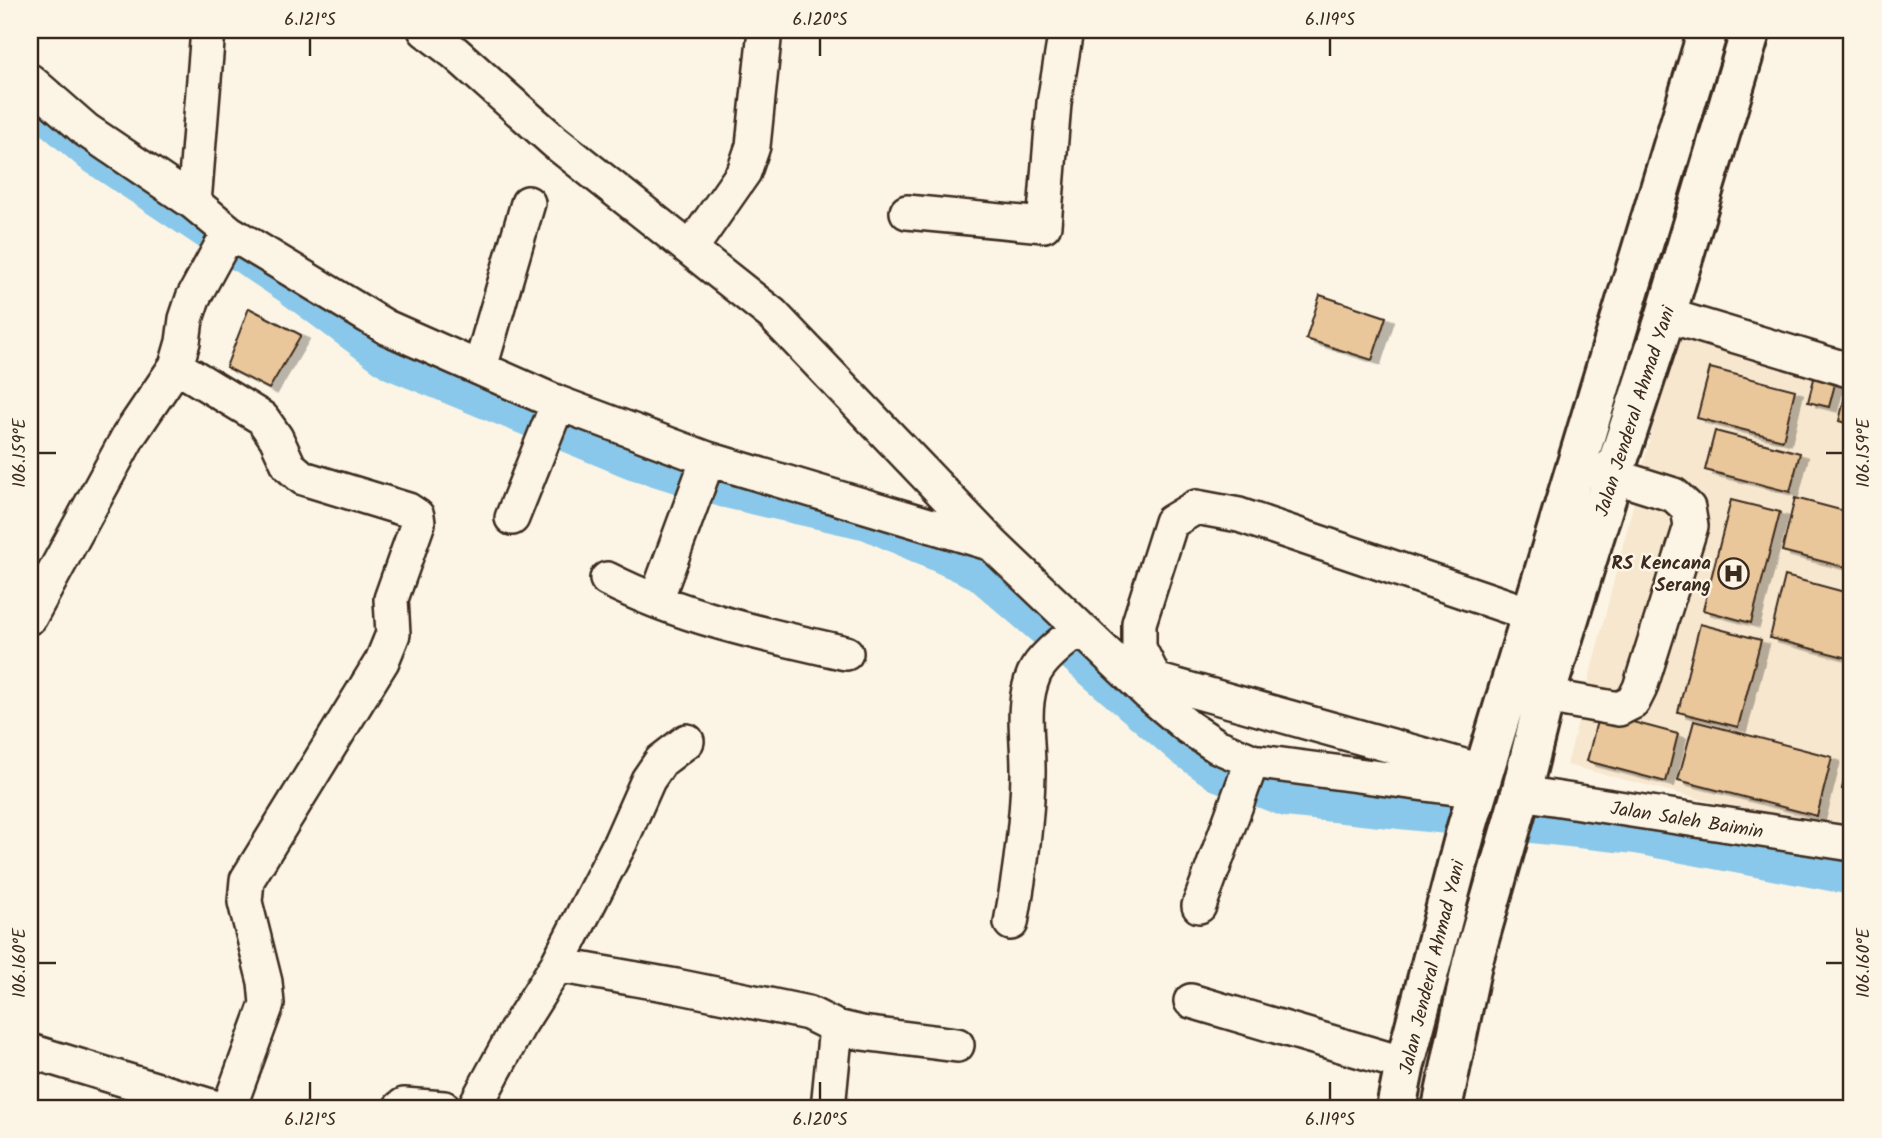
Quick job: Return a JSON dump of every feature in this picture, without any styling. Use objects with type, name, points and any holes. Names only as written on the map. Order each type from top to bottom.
[{"type":"main road","name":"Jalan Jenderal Ahmad Yani","points":[[1396,1108],[1405,1064],[1477,797],[1708,30]]},
{"type":"main road","name":"Jalan Jenderal Ahmad Yani","points":[[1442,1108],[1472,964],[1545,696],[1666,315],[1751,30]]},
{"type":"street","points":[[194,203],[208,30]]},
{"type":"street","points":[[425,30],[457,41],[555,142],[772,314],[992,544],[1063,643],[1249,767],[1477,797]]},
{"type":"street","points":[[691,248],[744,172],[753,146],[765,30]]},
{"type":"street","points":[[907,212],[1044,225],[1054,103],[1066,30]]},
{"type":"street","points":[[30,81],[86,130],[194,203],[227,235],[386,327],[480,368],[552,418],[703,475],[992,544]]},
{"type":"street","points":[[480,368],[528,203]]},
{"type":"street","points":[[30,617],[128,437],[176,366],[186,319],[201,282],[227,235]]},
{"type":"street","points":[[1666,315],[1852,372]]},
{"type":"street","points":[[176,366],[262,418],[276,438],[289,466],[303,478],[408,510],[417,516],[418,523],[391,599],[393,634],[383,661],[247,880],[245,902],[265,982],[267,1004],[229,1108]]},
{"type":"street","points":[[512,518],[552,418]]},
{"type":"street","points":[[1545,696],[1619,709],[1633,702],[1640,688],[1691,526],[1688,508],[1674,495],[1576,464]]},
{"type":"street","points":[[656,600],[703,475]]},
{"type":"street","points":[[1477,797],[1156,680],[1139,648],[1139,623],[1171,522],[1196,507],[1239,515],[1530,614]]},
{"type":"street","points":[[607,579],[656,600],[764,635],[846,653]]},
{"type":"street","points":[[1011,923],[1024,852],[1028,772],[1025,719],[1027,699],[1035,672],[1063,643]]},
{"type":"street","points":[[474,1108],[518,1027],[557,965],[620,843],[648,780],[661,761],[687,741]]},
{"type":"street","points":[[1199,906],[1249,767]]},
{"type":"street","name":"Jalan Saleh Baimin","points":[[1515,811],[1852,844]]},
{"type":"street","points":[[557,965],[808,1013],[836,1027],[902,1040],[957,1045]]},
{"type":"street","points":[[1191,1001],[1405,1064]]},
{"type":"street","points":[[828,1108],[836,1027]]},
{"type":"street","points":[[30,1051],[217,1108]]},
{"type":"street","points":[[400,1108],[404,1105],[444,1108]]},
{"type":"shaded area","name":"RS Kencana Serang","points":[[1676,336],[1852,382],[1852,838],[1567,765]]},
{"type":"building","points":[[1320,295],[1386,317],[1372,360],[1306,339]]},
{"type":"building","points":[[249,308],[301,335],[269,389],[226,367]]},
{"type":"building","points":[[1710,368],[1795,390],[1783,440],[1697,418]]},
{"type":"building","points":[[1815,375],[1836,380],[1829,407],[1808,402]]},
{"type":"building","points":[[1847,388],[1852,390],[1852,425],[1839,421]]},
{"type":"building","points":[[1715,431],[1800,453],[1790,492],[1705,470]]},
{"type":"building","points":[[1795,498],[1852,513],[1852,569],[1782,551]]},
{"type":"building","points":[[1731,500],[1780,512],[1751,623],[1703,610]]},
{"type":"building","points":[[1785,576],[1852,594],[1852,659],[1770,638]]},
{"type":"building","points":[[1700,624],[1761,640],[1738,727],[1678,712]]},
{"type":"building","points":[[1599,713],[1678,734],[1666,782],[1587,761]]},
{"type":"building","points":[[1694,721],[1832,757],[1817,816],[1678,780]]},
{"type":"building","points":[[1852,748],[1852,792],[1842,789]]},
{"type":"waterway","points":[[30,104],[89,155],[287,287],[391,364],[632,463],[725,492],[867,524],[978,574],[1182,750],[1217,775],[1286,801],[1636,838],[1852,879]]},
{"type":"place","name":"RS Kencana Serang","points":[[1734,573]]}]
